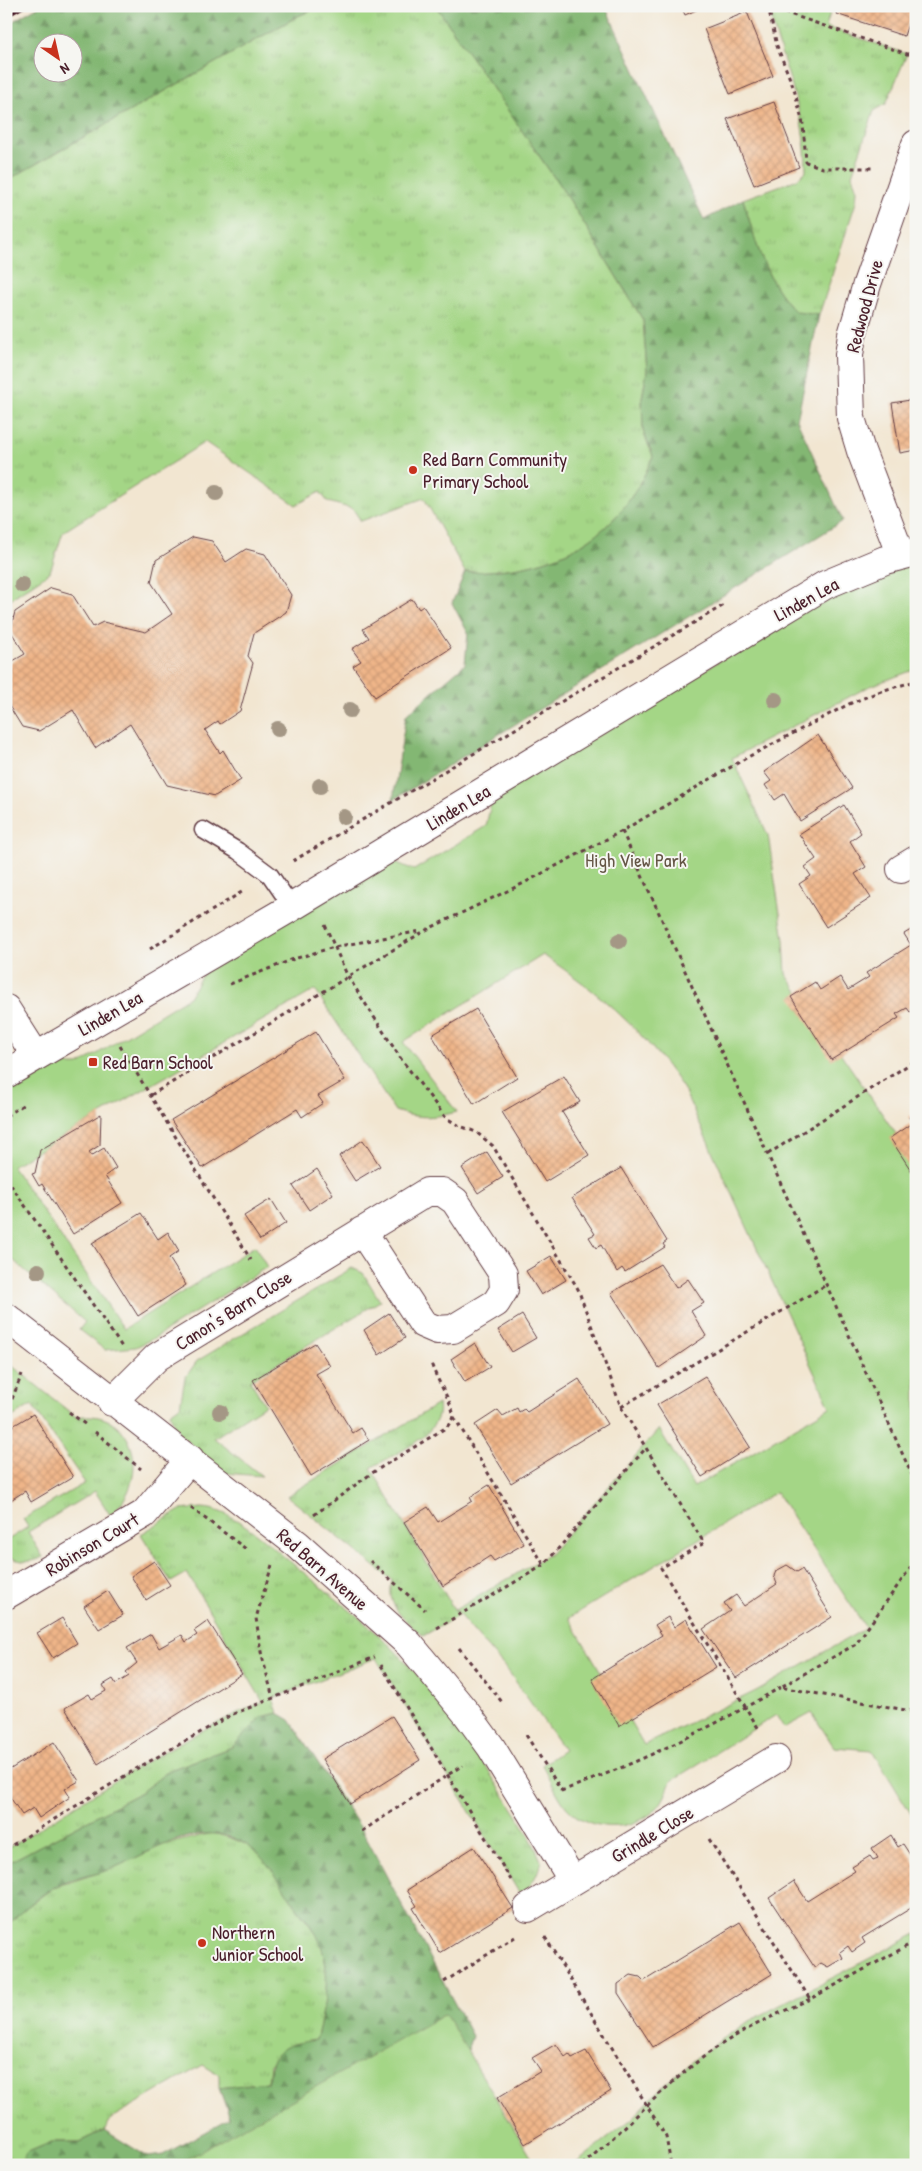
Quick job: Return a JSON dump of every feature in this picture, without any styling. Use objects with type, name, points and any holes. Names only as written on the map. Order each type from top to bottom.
[{"type":"street","name":"Redwood Drive","points":[[908,554],[861,451],[851,418],[849,355],[852,335],[866,284],[912,156]]},
{"type":"street","name":"Linden Lea","points":[[6,1074],[302,901],[825,586],[885,560],[908,554]]},
{"type":"street","points":[[6,1009],[36,1056]]},
{"type":"street","name":"Canon's Barn Close","points":[[112,1402],[157,1357],[426,1192],[442,1192],[455,1201],[502,1274],[504,1290],[496,1303],[453,1329],[437,1330],[423,1324]]},
{"type":"street","points":[[362,1231],[423,1324]]},
{"type":"street","name":"Red Barn Avenue","points":[[6,1317],[112,1402],[190,1459],[292,1541],[409,1644],[467,1714],[491,1747],[574,1881]]},
{"type":"street","name":"Robinson Court","points":[[6,1595],[144,1514],[190,1459]]},
{"type":"street","name":"Grindle Close","points":[[528,1908],[776,1759]]},
{"type":"lane","points":[[203,830],[238,851],[302,901]]},
{"type":"path","points":[[768,6],[907,54],[916,54]]},
{"type":"path","points":[[768,6],[778,46],[794,89],[803,124],[806,162],[823,168],[912,156]]},
{"type":"path","points":[[145,952],[270,875],[729,601]]},
{"type":"path","points":[[151,1095],[347,975],[426,930],[524,883],[622,831],[748,757],[849,704],[881,691],[916,681]]},
{"type":"path","points":[[622,831],[916,1484]]},
{"type":"path","points":[[302,901],[334,948],[347,975],[401,1059],[446,1118],[476,1132],[493,1146],[578,1289],[622,1407],[704,1543],[661,1568],[776,1759]]},
{"type":"path","points":[[225,986],[294,959],[334,948],[426,930]]},
{"type":"path","points":[[111,1051],[128,1041]]},
{"type":"path","points":[[120,1046],[268,1288]]},
{"type":"path","points":[[768,1154],[916,1060]]},
{"type":"path","points":[[6,1116],[30,1101]]},
{"type":"path","points":[[6,1178],[140,1373]]},
{"type":"path","points":[[622,1407],[826,1285]]},
{"type":"path","points":[[423,1324],[434,1375],[451,1404],[453,1416],[544,1565]]},
{"type":"path","points":[[6,1414],[22,1374]]},
{"type":"path","points":[[273,1698],[261,1652],[256,1618],[270,1568],[313,1516],[340,1495],[447,1427],[453,1416]]},
{"type":"path","points":[[6,1849],[231,1715],[409,1644],[544,1565],[646,1448]]},
{"type":"path","points":[[527,1804],[634,1762],[746,1707],[856,1644],[916,1560]]},
{"type":"path","points":[[781,1687],[916,1712]]},
{"type":"path","points":[[362,1830],[491,1747]]},
{"type":"path","points":[[691,1810],[810,1999]]},
{"type":"path","points":[[444,1982],[520,1934]]},
{"type":"path","points":[[582,2165],[622,2132],[676,2079],[708,2054],[758,2023],[810,1999],[916,1941]]},
{"type":"green space","points":[[39,6],[321,6],[298,16],[6,181],[6,25]]},
{"type":"green space","points":[[321,6],[436,6],[569,199],[643,320],[647,371],[642,398],[643,431],[653,456],[639,486],[621,510],[602,530],[579,546],[554,558],[527,566],[465,572],[424,498],[361,521],[353,509],[328,502],[320,492],[296,505],[205,442],[63,532],[50,572],[6,602],[6,181],[298,16]]},
{"type":"green space","points":[[436,6],[605,6],[704,220],[743,199],[762,260],[776,288],[796,312],[819,315],[797,420],[843,521],[393,800],[406,715],[465,664],[468,633],[452,603],[465,572],[527,566],[554,558],[579,546],[602,530],[621,510],[639,486],[653,456],[643,431],[642,398],[647,371],[643,320],[569,199]]},
{"type":"green space","points":[[768,6],[832,6],[826,27],[907,54],[886,104],[874,111],[852,175],[857,190],[856,202],[819,315],[796,312],[776,288],[762,260],[743,199],[798,179],[806,171],[805,149],[798,107]]},
{"type":"green space","name":"High View Park","points":[[916,561],[916,669],[868,687],[732,758],[768,835],[784,940],[786,974],[916,1163],[916,1822],[872,1750],[834,1747],[812,1713],[784,1728],[776,1715],[671,1781],[660,1804],[645,1818],[622,1826],[598,1825],[576,1816],[563,1803],[542,1765],[564,1750],[509,1672],[455,1610],[550,1554],[659,1429],[694,1487],[830,1407],[683,1088],[653,1049],[620,1014],[564,969],[543,955],[403,1042],[457,1112],[440,1116],[411,1115],[395,1111],[315,990],[12,1166],[124,1329],[255,1246],[267,1267],[156,1337],[136,1347],[105,1350],[79,1330],[85,1322],[6,1254],[6,1093],[50,1065],[79,1065],[189,997],[205,970],[388,859],[414,870],[486,826],[493,795],[844,587]],"holes":[[[776,1492],[866,1628],[756,1691],[644,1745],[569,1618]]]},
{"type":"green space","points":[[352,1268],[363,1273],[380,1301],[250,1380],[265,1405],[214,1438],[262,1476],[225,1473],[175,1428],[170,1413],[180,1406],[185,1378],[197,1361]]},
{"type":"green space","points":[[6,1361],[76,1417],[96,1417],[113,1423],[124,1434],[132,1449],[134,1466],[131,1483],[123,1500],[110,1515],[95,1491],[28,1532],[43,1557],[29,1561],[20,1561],[6,1555],[6,1541],[28,1527],[23,1519],[85,1483],[32,1405],[7,1420],[12,1427],[6,1430]]},
{"type":"green space","points":[[438,1404],[438,1415],[434,1425],[426,1434],[404,1450],[371,1468],[458,1616],[423,1636],[403,1618],[394,1606],[391,1590],[392,1580],[287,1496]]},
{"type":"green space","points":[[202,1508],[225,1514],[259,1535],[347,1607],[381,1637],[415,1672],[460,1729],[522,1824],[537,1851],[541,1861],[534,1880],[524,1891],[520,1894],[376,1658],[273,1698],[278,1713],[262,1717],[232,1747],[170,1770],[141,1792],[6,1864],[6,1849],[164,1751],[263,1702],[187,1573],[171,1582],[141,1534],[180,1510]]},
{"type":"green space","points":[[278,1713],[290,1720],[362,1830],[472,2036],[464,2059],[252,2165],[21,2165],[26,2153],[52,2142],[79,2142],[104,2130],[148,2157],[163,2155],[230,2118],[219,2088],[268,2082],[273,2062],[282,2050],[296,2043],[316,2040],[323,2012],[326,1984],[326,1970],[320,1943],[312,1927],[269,1866],[244,1843],[233,1838],[218,1834],[202,1834],[170,1842],[111,1869],[53,1888],[23,1910],[6,1926],[6,1864],[141,1792],[170,1770],[232,1747],[262,1717]]},
{"type":"green space","points":[[212,1833],[240,1842],[259,1852],[268,1862],[320,1940],[327,1964],[327,1986],[316,2040],[270,2064],[268,2082],[219,2088],[219,2075],[203,2065],[113,2117],[104,2130],[79,2142],[52,2142],[26,2153],[21,2165],[6,2165],[6,1926],[24,1909],[54,1887],[111,1869],[163,1845]]},
{"type":"green space","points":[[916,1934],[916,2165],[574,2165],[633,2118],[663,2086],[697,2057],[744,2024]]},
{"type":"green space","points":[[445,2014],[536,2165],[177,2165]]},
{"type":"building","points":[[681,6],[705,6],[685,15]]},
{"type":"building","points":[[839,6],[914,6],[904,36],[836,14]]},
{"type":"building","points":[[747,12],[773,76],[730,94],[704,29]]},
{"type":"building","points":[[774,102],[799,167],[754,185],[727,119]]},
{"type":"building","points":[[916,399],[916,450],[900,453],[892,403]]},
{"type":"building","points":[[193,537],[212,541],[226,562],[246,549],[265,554],[291,595],[286,612],[254,633],[248,656],[253,663],[240,711],[220,724],[218,721],[205,730],[220,753],[223,750],[241,780],[215,796],[167,785],[130,724],[95,748],[73,710],[39,731],[22,727],[6,701],[6,665],[25,654],[10,630],[15,612],[51,588],[72,594],[93,627],[103,622],[146,632],[172,614],[151,582],[156,560]]},
{"type":"building","points":[[412,599],[419,609],[423,606],[451,648],[375,697],[353,666],[361,661],[352,649],[369,638],[363,629]]},
{"type":"building","points":[[818,735],[852,788],[800,821],[784,794],[775,800],[765,785],[771,781],[764,772]]},
{"type":"building","points":[[844,805],[861,833],[850,841],[866,867],[855,874],[871,898],[826,927],[799,884],[811,876],[805,867],[816,859],[799,834]]},
{"type":"building","points":[[916,927],[916,1008],[910,1012],[907,1008],[896,1014],[899,1018],[831,1060],[791,997],[815,982],[820,990],[840,977],[848,990],[869,977],[866,973],[911,945],[904,934]]},
{"type":"building","points":[[476,1009],[517,1077],[474,1104],[432,1035]]},
{"type":"building","points":[[316,1032],[345,1080],[318,1096],[323,1103],[302,1117],[297,1109],[202,1168],[171,1120]]},
{"type":"building","points":[[564,1076],[580,1102],[562,1112],[589,1155],[545,1182],[502,1112]]},
{"type":"building","points":[[916,1112],[916,1178],[890,1138],[912,1123],[909,1117]]},
{"type":"building","points":[[101,1114],[100,1145],[89,1152],[91,1156],[104,1148],[116,1168],[105,1176],[122,1203],[73,1234],[42,1184],[39,1186],[32,1174],[35,1173],[40,1150]]},
{"type":"building","points":[[363,1140],[380,1166],[355,1181],[339,1156]]},
{"type":"building","points":[[487,1152],[503,1177],[478,1193],[462,1168]]},
{"type":"building","points":[[621,1168],[667,1241],[663,1244],[665,1247],[625,1272],[622,1268],[617,1272],[601,1245],[596,1248],[589,1237],[595,1234],[572,1198]]},
{"type":"building","points":[[317,1169],[333,1194],[309,1210],[293,1186]]},
{"type":"building","points":[[271,1199],[286,1223],[260,1240],[244,1216]]},
{"type":"building","points":[[141,1213],[158,1239],[168,1232],[179,1251],[169,1258],[186,1285],[138,1316],[92,1243]]},
{"type":"building","points":[[551,1256],[566,1280],[541,1295],[526,1271]]},
{"type":"building","points":[[660,1264],[676,1288],[688,1279],[704,1303],[691,1311],[706,1336],[659,1368],[611,1293]]},
{"type":"building","points":[[389,1313],[405,1338],[379,1355],[364,1330]]},
{"type":"building","points":[[522,1315],[536,1338],[512,1352],[498,1330]]},
{"type":"building","points":[[315,1343],[330,1366],[316,1374],[353,1433],[361,1428],[369,1440],[311,1476],[253,1380]]},
{"type":"building","points":[[475,1343],[490,1367],[465,1382],[451,1359]]},
{"type":"building","points":[[705,1376],[750,1447],[702,1477],[657,1405]]},
{"type":"building","points":[[579,1379],[607,1424],[511,1483],[475,1425],[498,1410],[503,1416],[517,1408],[519,1412],[524,1409],[527,1412]]},
{"type":"building","points":[[33,1414],[73,1477],[31,1502],[25,1491],[6,1503],[6,1430]]},
{"type":"building","points":[[489,1485],[524,1544],[494,1561],[490,1556],[443,1586],[404,1522],[428,1507],[438,1522],[472,1501],[470,1497]]},
{"type":"building","points":[[154,1561],[170,1585],[146,1600],[131,1576]]},
{"type":"building","points":[[787,1565],[797,1572],[802,1569],[832,1617],[736,1678],[703,1629],[730,1611],[724,1603],[736,1595],[744,1606],[777,1584],[774,1576],[776,1571]]},
{"type":"building","points":[[108,1591],[123,1615],[99,1629],[84,1606]]},
{"type":"building","points":[[668,1617],[674,1627],[686,1619],[716,1667],[619,1726],[592,1679],[662,1635],[655,1625]]},
{"type":"building","points":[[62,1618],[77,1643],[53,1658],[37,1633]]},
{"type":"building","points":[[208,1621],[242,1674],[98,1764],[65,1708],[89,1694],[92,1699],[106,1691],[103,1685],[113,1679],[116,1684],[129,1676],[126,1672],[137,1663],[127,1648],[151,1634],[159,1648],[182,1635],[186,1642],[197,1635],[194,1631]]},
{"type":"building","points":[[392,1716],[420,1760],[350,1804],[322,1759]]},
{"type":"building","points":[[54,1742],[79,1781],[65,1789],[70,1797],[39,1818],[33,1808],[22,1815],[6,1791],[6,1772]]},
{"type":"building","points":[[891,1835],[898,1847],[903,1844],[916,1864],[916,1905],[862,1938],[865,1943],[852,1952],[848,1946],[840,1952],[843,1958],[828,1967],[821,1963],[815,1968],[769,1898],[794,1881],[807,1901],[855,1871],[852,1867],[870,1856],[873,1860],[878,1858],[872,1848]]},
{"type":"building","points":[[474,1847],[513,1908],[440,1953],[413,1908],[417,1906],[407,1890]]},
{"type":"building","points":[[740,1922],[772,1974],[653,2047],[618,1993],[618,1984],[631,1975],[640,1977],[644,1981]]},
{"type":"building","points":[[556,2044],[565,2057],[569,2054],[572,2058],[586,2051],[611,2091],[525,2144],[497,2098],[541,2071],[532,2058]]},
{"type":"railway","points":[[6,16],[24,6]]},
{"type":"place","name":"Red Barn Community Primary School","points":[[413,470]]},
{"type":"place","name":"Red Barn School","points":[[93,1062]]},
{"type":"place","name":"Northern Junior School","points":[[202,1943]]}]
